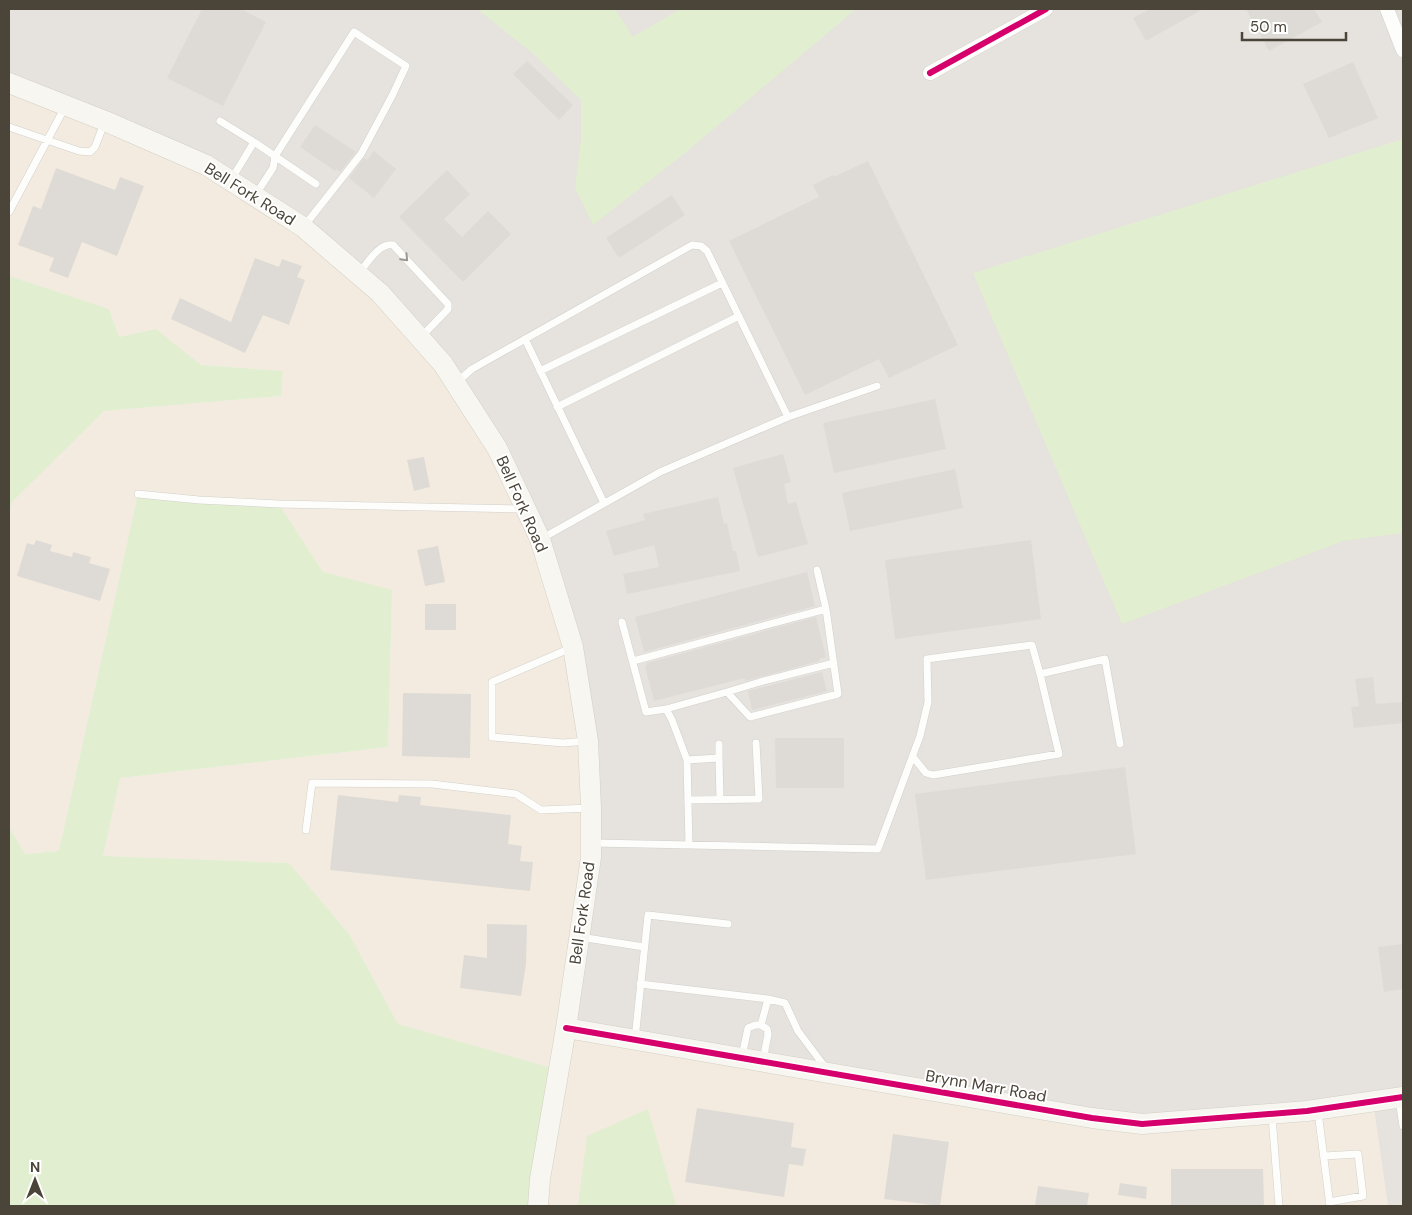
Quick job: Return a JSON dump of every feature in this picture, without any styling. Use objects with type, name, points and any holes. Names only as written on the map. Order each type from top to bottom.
[{"type":"main road","name":"Bell Fork Road","points":[[9,83],[206,164],[303,228],[380,293],[443,364],[497,448],[526,509],[540,539],[573,647],[588,741],[591,808],[591,857],[566,1028],[540,1179],[538,1206]]},
{"type":"main road","name":"Brynn Marr Road","points":[[566,1028],[1092,1118],[1142,1124],[1271,1114],[1401,1098]]},
{"type":"street","points":[[930,73],[1046,9]]},
{"type":"street","points":[[1392,10],[1403,50]]},
{"type":"lane","points":[[254,196],[274,168],[275,156],[354,32],[406,66],[361,154],[303,228]]},
{"type":"lane","points":[[9,212],[66,106]]},
{"type":"lane","points":[[9,128],[79,151],[90,152],[95,148],[105,121]]},
{"type":"lane","points":[[220,121],[316,184]]},
{"type":"lane","points":[[230,180],[254,142]]},
{"type":"lane","points":[[358,274],[382,247],[387,244],[393,245],[448,304],[448,309],[420,338]]},
{"type":"lane","points":[[455,383],[472,369],[692,246],[702,246],[707,251],[788,418]]},
{"type":"lane","points":[[540,371],[722,283]]},
{"type":"lane","points":[[557,407],[739,316]]},
{"type":"lane","points":[[525,339],[604,502]]},
{"type":"lane","points":[[540,539],[660,472],[788,418],[877,386]]},
{"type":"lane","points":[[138,494],[199,500],[279,504],[526,509]]},
{"type":"lane","points":[[727,692],[750,717],[838,694],[826,609],[817,570]]},
{"type":"lane","points":[[633,661],[826,609]]},
{"type":"lane","points":[[622,622],[646,712],[666,709],[760,682],[834,664]]},
{"type":"lane","points":[[591,843],[878,849],[920,736],[928,702],[927,659],[1032,645],[1059,754],[933,775],[926,773],[913,757]]},
{"type":"lane","points":[[573,647],[492,682],[492,737],[563,743],[588,741]]},
{"type":"lane","points":[[1040,674],[1105,659],[1120,744]]},
{"type":"lane","points":[[666,709],[687,760],[689,845]]},
{"type":"lane","points":[[688,800],[759,799],[756,743]]},
{"type":"lane","points":[[719,744],[720,799]]},
{"type":"lane","points":[[687,760],[719,758]]},
{"type":"lane","points":[[306,830],[312,783],[432,784],[516,794],[541,810],[591,808]]},
{"type":"lane","points":[[635,1040],[648,915],[728,924]]},
{"type":"lane","points":[[579,937],[644,947]]},
{"type":"lane","points":[[640,984],[768,999],[785,1003],[798,1031],[829,1073]]},
{"type":"lane","points":[[761,1025],[768,999]]},
{"type":"lane","points":[[742,1058],[748,1028],[761,1025],[767,1029],[768,1034],[763,1062]]},
{"type":"lane","points":[[1401,1098],[1403,1126]]},
{"type":"lane","points":[[1318,1109],[1330,1204],[1363,1196],[1358,1154],[1324,1156]]},
{"type":"lane","points":[[1271,1114],[1280,1206]]},
{"type":"shaded area","points":[[9,9],[1403,9],[1403,1095],[1142,1124],[566,1028],[591,857],[573,647],[497,448],[380,293],[206,165],[9,83]]},
{"type":"shaded area","points":[[9,83],[105,121],[303,227],[1373,1102],[1388,1206],[543,1206],[559,1070],[398,1024],[349,934],[289,863],[103,856],[120,778],[388,747],[392,591],[323,572],[279,504],[138,494],[59,851],[25,854],[9,827],[9,514],[12,502],[104,411],[281,396],[283,371],[201,365],[156,329],[119,337],[109,309],[9,276]]},
{"type":"shaded area","points":[[1403,1097],[1403,1206],[1388,1206],[1373,1102]]},
{"type":"green space","points":[[477,9],[615,9],[633,37],[680,9],[856,9],[685,153],[593,225],[575,188],[581,139],[581,100],[531,52]]},
{"type":"green space","points":[[1403,139],[1403,533],[1343,541],[1122,624],[973,273]]},
{"type":"green space","points":[[9,276],[109,309],[119,337],[156,329],[201,365],[283,371],[281,396],[104,411],[12,502],[9,514]]},
{"type":"green space","points":[[138,494],[279,504],[323,572],[392,590],[388,747],[120,778],[103,856],[289,863],[349,934],[398,1024],[559,1070],[543,1206],[9,1206],[9,827],[25,854],[59,851]]},
{"type":"green space","points":[[648,1109],[676,1205],[698,1206],[578,1206],[587,1136]]},
{"type":"building","points":[[202,9],[241,9],[266,22],[223,106],[167,78]]},
{"type":"building","points":[[1150,9],[1203,9],[1146,41],[1133,18]]},
{"type":"building","points":[[1246,9],[1314,9],[1322,22],[1269,51]]},
{"type":"building","points":[[527,61],[573,105],[559,120],[513,74]]},
{"type":"building","points":[[1353,62],[1378,118],[1329,138],[1303,84]]},
{"type":"building","points":[[315,125],[356,152],[340,172],[337,169],[335,171],[300,147]]},
{"type":"building","points":[[374,151],[396,169],[374,198],[349,178],[364,158],[367,160]]},
{"type":"building","points":[[868,161],[958,345],[889,378],[879,359],[805,395],[729,241],[819,197],[813,185]]},
{"type":"building","points":[[56,168],[115,190],[120,177],[144,186],[117,256],[82,242],[68,278],[49,271],[54,258],[18,245],[33,206],[41,209]]},
{"type":"building","points":[[447,170],[470,194],[444,219],[462,237],[488,211],[511,234],[463,282],[399,217]]},
{"type":"building","points":[[672,195],[685,215],[619,258],[606,238]]},
{"type":"building","points":[[255,258],[279,267],[282,259],[302,266],[297,277],[305,280],[289,325],[263,315],[245,353],[171,319],[180,298],[231,322]]},
{"type":"building","points":[[935,399],[946,449],[834,473],[823,423]]},
{"type":"building","points":[[783,454],[791,482],[784,484],[788,504],[796,502],[808,544],[758,557],[733,468]]},
{"type":"building","points":[[424,457],[430,487],[414,491],[407,460]]},
{"type":"building","points":[[955,469],[963,508],[850,531],[842,493]]},
{"type":"building","points":[[718,497],[724,524],[727,523],[733,551],[736,551],[740,571],[627,594],[623,574],[659,567],[654,545],[614,556],[606,531],[645,520],[643,514]]},
{"type":"building","points":[[36,540],[52,545],[50,551],[72,557],[73,552],[91,557],[89,563],[110,569],[100,601],[17,576],[27,543],[34,545]]},
{"type":"building","points":[[1031,540],[1041,619],[895,639],[885,560]]},
{"type":"building","points":[[438,546],[445,582],[425,586],[417,550]]},
{"type":"building","points":[[807,572],[815,606],[644,652],[635,617]]},
{"type":"building","points":[[425,604],[456,604],[456,630],[425,630]]},
{"type":"building","points":[[816,617],[826,657],[819,659],[819,661],[745,681],[745,678],[654,701],[645,666],[647,663]]},
{"type":"building","points":[[822,672],[827,691],[752,710],[748,691]]},
{"type":"building","points":[[1373,677],[1376,704],[1403,702],[1403,723],[1354,728],[1351,707],[1359,706],[1355,679]]},
{"type":"building","points":[[403,693],[471,694],[470,758],[402,756]]},
{"type":"building","points":[[775,738],[844,738],[844,788],[776,788]]},
{"type":"building","points":[[1125,767],[1136,854],[926,880],[915,794]]},
{"type":"building","points":[[338,795],[398,802],[399,795],[421,797],[420,805],[511,815],[508,844],[522,846],[520,861],[533,862],[530,891],[330,870]]},
{"type":"building","points":[[487,924],[527,925],[526,964],[521,996],[460,988],[464,955],[487,958]]},
{"type":"building","points":[[1403,944],[1403,989],[1384,992],[1378,947]]},
{"type":"building","points":[[697,1108],[794,1123],[791,1147],[806,1149],[803,1166],[789,1164],[784,1197],[685,1182]]},
{"type":"building","points":[[893,1134],[949,1142],[940,1206],[884,1199]]},
{"type":"building","points":[[1171,1169],[1263,1169],[1264,1206],[1171,1206]]},
{"type":"building","points":[[1120,1183],[1147,1187],[1146,1199],[1118,1195]]},
{"type":"building","points":[[1038,1186],[1089,1193],[1087,1206],[1035,1206]]},
{"type":"cycle path","points":[[930,73],[1046,9]]},
{"type":"cycle path","points":[[566,1028],[1092,1118],[1142,1124],[1307,1111],[1403,1097]]}]
